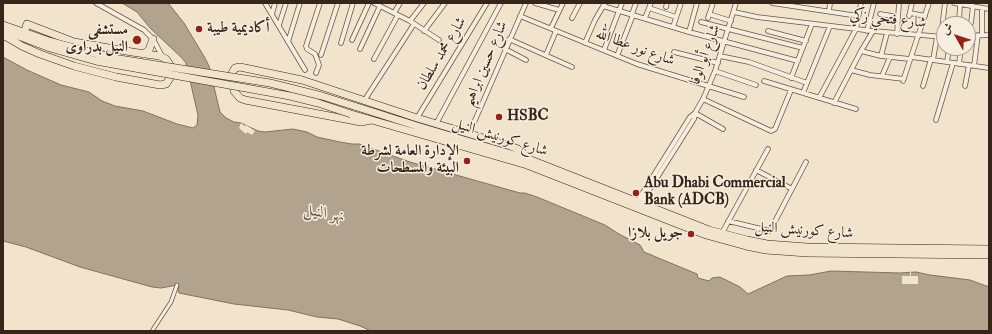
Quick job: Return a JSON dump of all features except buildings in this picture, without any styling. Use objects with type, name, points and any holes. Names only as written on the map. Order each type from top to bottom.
[{"type":"highway","name":"شارع كورنيش النيل","points":[[3,24],[51,45],[113,58],[270,84],[322,96],[561,170],[639,203],[721,234],[767,244],[794,246],[989,249]]},
{"type":"highway","points":[[3,35],[22,46],[74,66],[116,77],[160,85],[166,84],[170,78],[170,65],[163,57],[74,42],[27,24],[24,33]]},
{"type":"highway","name":"شارع كورنيش النيل","points":[[3,30],[96,60],[290,96],[318,103],[527,165],[567,179],[694,231],[746,246],[807,253],[989,255]]},
{"type":"highway","points":[[143,54],[151,46],[153,39]]},
{"type":"highway","points":[[372,119],[361,122],[245,100],[236,95],[234,91],[232,73],[235,68],[240,67],[302,80],[428,122],[510,146],[518,149],[532,160]]},
{"type":"highway","points":[[417,126],[428,122]]},
{"type":"street","points":[[96,3],[139,26],[153,39],[163,57]]},
{"type":"street","points":[[265,3],[305,70]]},
{"type":"street","points":[[272,14],[275,3]]},
{"type":"street","points":[[279,25],[286,3]]},
{"type":"street","points":[[288,42],[300,3]]},
{"type":"street","points":[[316,73],[319,65],[318,62],[315,54],[307,49],[306,46],[320,3]]},
{"type":"street","points":[[321,55],[338,3]]},
{"type":"street","points":[[341,43],[353,3]]},
{"type":"street","points":[[352,40],[368,3]]},
{"type":"street","points":[[374,59],[400,3]]},
{"type":"street","points":[[364,101],[424,3]]},
{"type":"street","points":[[424,31],[445,3]]},
{"type":"street","name":"شارع محمد سلطان","points":[[417,118],[487,3]]},
{"type":"street","points":[[436,124],[501,3]]},
{"type":"street","name":"شارع حسين ابراهيم","points":[[470,134],[509,39],[526,3]]},
{"type":"street","points":[[535,3],[559,10]]},
{"type":"street","points":[[550,28],[563,3]]},
{"type":"street","points":[[572,18],[580,3]]},
{"type":"street","points":[[604,50],[622,3]]},
{"type":"street","points":[[617,56],[636,3]]},
{"type":"street","points":[[645,18],[651,3]]},
{"type":"street","points":[[673,27],[681,3]]},
{"type":"street","points":[[689,32],[697,3]]},
{"type":"street","points":[[713,3],[709,16],[731,21]]},
{"type":"street","name":"شارع أبو الوفا","points":[[639,203],[694,119],[718,64],[736,3]]},
{"type":"street","points":[[772,3],[858,16]]},
{"type":"street","points":[[829,11],[830,3]]},
{"type":"street","points":[[819,98],[856,29],[861,3]]},
{"type":"street","points":[[867,31],[874,3]]},
{"type":"street","points":[[897,34],[899,3]]},
{"type":"street","points":[[912,3],[909,15],[925,16]]},
{"type":"street","points":[[851,70],[870,75],[903,80],[929,3]]},
{"type":"street","points":[[943,16],[945,3]]},
{"type":"street","points":[[954,3],[975,5],[989,9]]},
{"type":"street","points":[[360,49],[378,4],[412,23],[438,40]]},
{"type":"street","points":[[961,16],[964,4]]},
{"type":"street","points":[[585,42],[604,5],[689,32],[798,61]]},
{"type":"street","points":[[973,16],[975,5]]},
{"type":"street","points":[[649,8],[676,17]]},
{"type":"street","points":[[965,86],[980,35],[982,8]]},
{"type":"street","name":"شارع فتحي زكي","points":[[734,12],[757,18],[873,32],[936,37]]},
{"type":"street","points":[[880,14],[898,17]]},
{"type":"street","name":"شارع نور عطا الله","points":[[520,16],[649,68],[744,98]]},
{"type":"street","points":[[700,22],[803,48]]},
{"type":"street","points":[[791,78],[812,24]]},
{"type":"street","points":[[803,93],[830,26]]},
{"type":"street","points":[[546,55],[556,31]]},
{"type":"street","points":[[768,31],[806,40]]},
{"type":"street","points":[[834,103],[861,50],[873,32]]},
{"type":"street","points":[[880,56],[887,33]]},
{"type":"street","points":[[976,35],[989,35]]},
{"type":"street","points":[[509,39],[572,67]]},
{"type":"street","points":[[922,86],[936,48]]},
{"type":"street","points":[[505,49],[526,60]]},
{"type":"street","points":[[861,50],[890,58],[932,60],[989,68]]},
{"type":"street","points":[[674,52],[718,64]]},
{"type":"street","points":[[720,56],[749,62],[807,83]]},
{"type":"street","points":[[947,62],[948,56]]},
{"type":"street","points":[[959,64],[960,56]]},
{"type":"street","points":[[882,76],[890,58]]},
{"type":"street","points":[[936,120],[953,63]]},
{"type":"street","points":[[715,71],[756,85]]},
{"type":"street","points":[[764,81],[856,109]]},
{"type":"street","points":[[703,99],[771,131],[774,129],[791,90]]},
{"type":"street","points":[[695,114],[723,129]]},
{"type":"street","points":[[721,234],[768,149]]},
{"type":"street","points":[[728,221],[770,230],[806,162]]},
{"type":"street","points":[[756,170],[792,189]]},
{"type":"street","points":[[152,331],[171,302],[177,285]]},
{"type":"water","name":"نهر النيل","points":[[122,3],[168,3],[184,23],[209,66],[220,112],[226,118],[234,122],[241,123],[258,131],[265,132],[293,129],[307,132],[317,137],[359,144],[410,162],[537,197],[605,225],[640,245],[644,252],[697,274],[698,278],[709,281],[712,278],[720,277],[740,287],[748,294],[787,276],[809,275],[831,271],[916,272],[970,280],[989,287],[989,331],[371,331],[338,319],[317,317],[288,310],[234,304],[179,293],[179,287],[177,285],[161,288],[152,287],[80,267],[26,247],[3,241],[3,57],[27,70],[61,85],[89,92],[102,101],[115,106],[143,111],[177,124],[193,128],[197,125],[198,115],[186,63],[151,29],[137,12]]},
{"type":"pier","points":[[241,123],[255,131],[252,135],[247,132],[246,134],[239,128]]},
{"type":"pier","points":[[910,272],[911,276],[918,276],[918,284],[902,284],[902,276],[910,276]]},
{"type":"place","name":"أكاديمية طيبة","points":[[199,29]]},
{"type":"place","name":"مستشفى النيل بدراوى","points":[[137,40]]},
{"type":"place","name":"HSBC","points":[[499,117]]},
{"type":"place","name":"الإدارة العامة لشرطة البيئة والمسطحات","points":[[467,161]]},
{"type":"place","name":"Abu Dhabi Commercial Bank (ADCB)","points":[[636,193]]},
{"type":"place","name":"جويل بلازا","points":[[691,234]]}]
